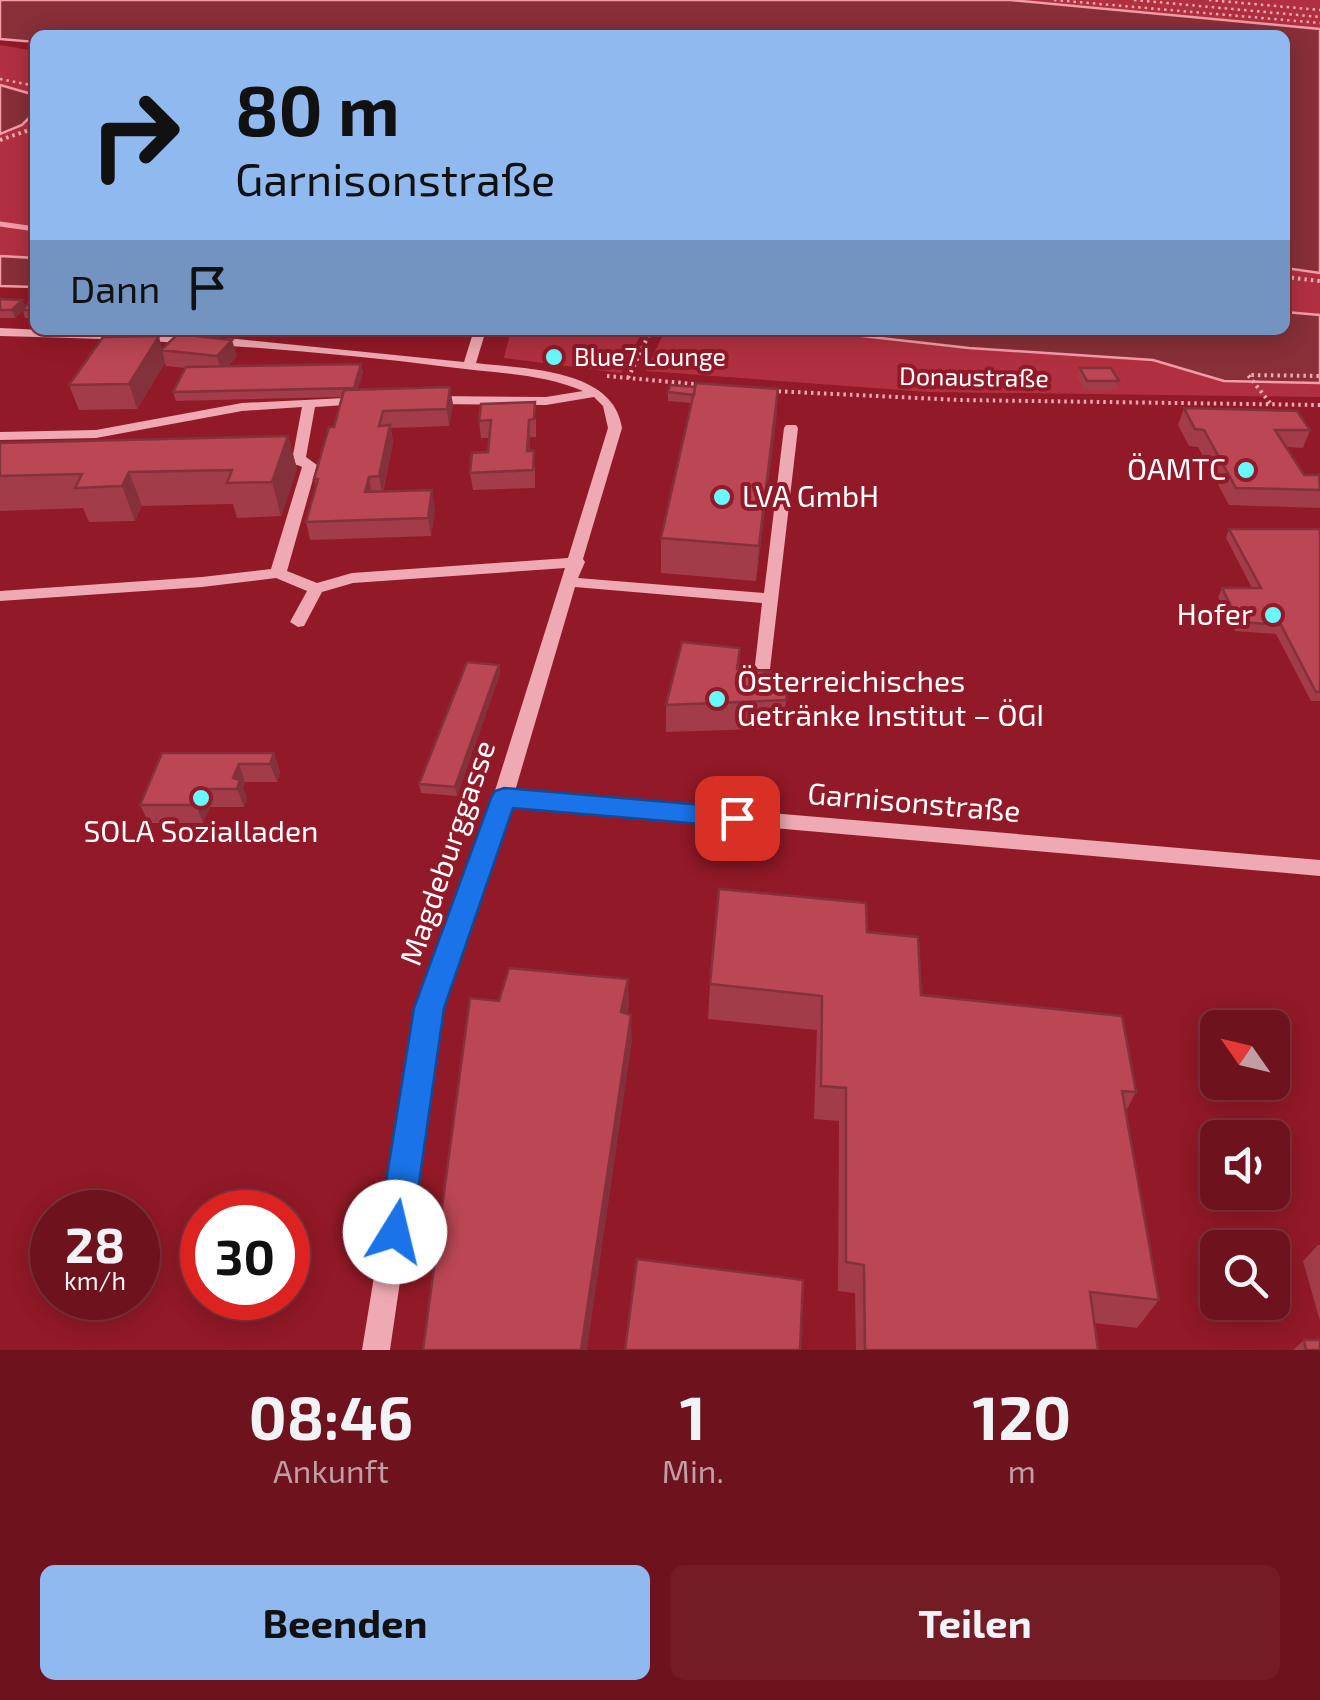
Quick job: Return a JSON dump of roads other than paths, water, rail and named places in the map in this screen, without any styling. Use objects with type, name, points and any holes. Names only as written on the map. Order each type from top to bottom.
[{"type":"street","points":[[0,332],[30,333]]},
{"type":"street","points":[[70,335],[186,340],[469,366],[555,379],[596,393]]},
{"type":"street","points":[[469,366],[478,335]]},
{"type":"street","points":[[420,400],[546,401],[596,393]]},
{"type":"street","name":"Magdeburggasse","points":[[376,1350],[429,1008],[504,798],[615,428],[608,402],[596,393]]},
{"type":"street","points":[[0,436],[96,434],[242,407],[383,400]]},
{"type":"street","points":[[299,459],[309,403]]},
{"type":"street","points":[[764,665],[791,428]]},
{"type":"street","points":[[259,460],[299,459],[310,464],[278,573]]},
{"type":"street","points":[[0,596],[278,573],[316,589],[352,578],[577,562]]},
{"type":"street","points":[[571,582],[771,599]]},
{"type":"street","points":[[298,622],[316,589]]},
{"type":"street","name":"Garnisonstraße","points":[[504,798],[1320,868]]},
{"type":"waterway","points":[[0,224],[30,228]]},
{"type":"place","name":"Blue7 Lounge","points":[[554,357]]},
{"type":"place","name":"ÖAMTC","points":[[1246,470]]},
{"type":"place","name":"LVA GmbH","points":[[722,497]]},
{"type":"place","name":"Hofer","points":[[1273,615]]},
{"type":"place","name":"Österreichisches Getränke Institut – ÖGI","points":[[717,699]]},
{"type":"place","name":"SOLA Sozialladen","points":[[201,798]]}]
